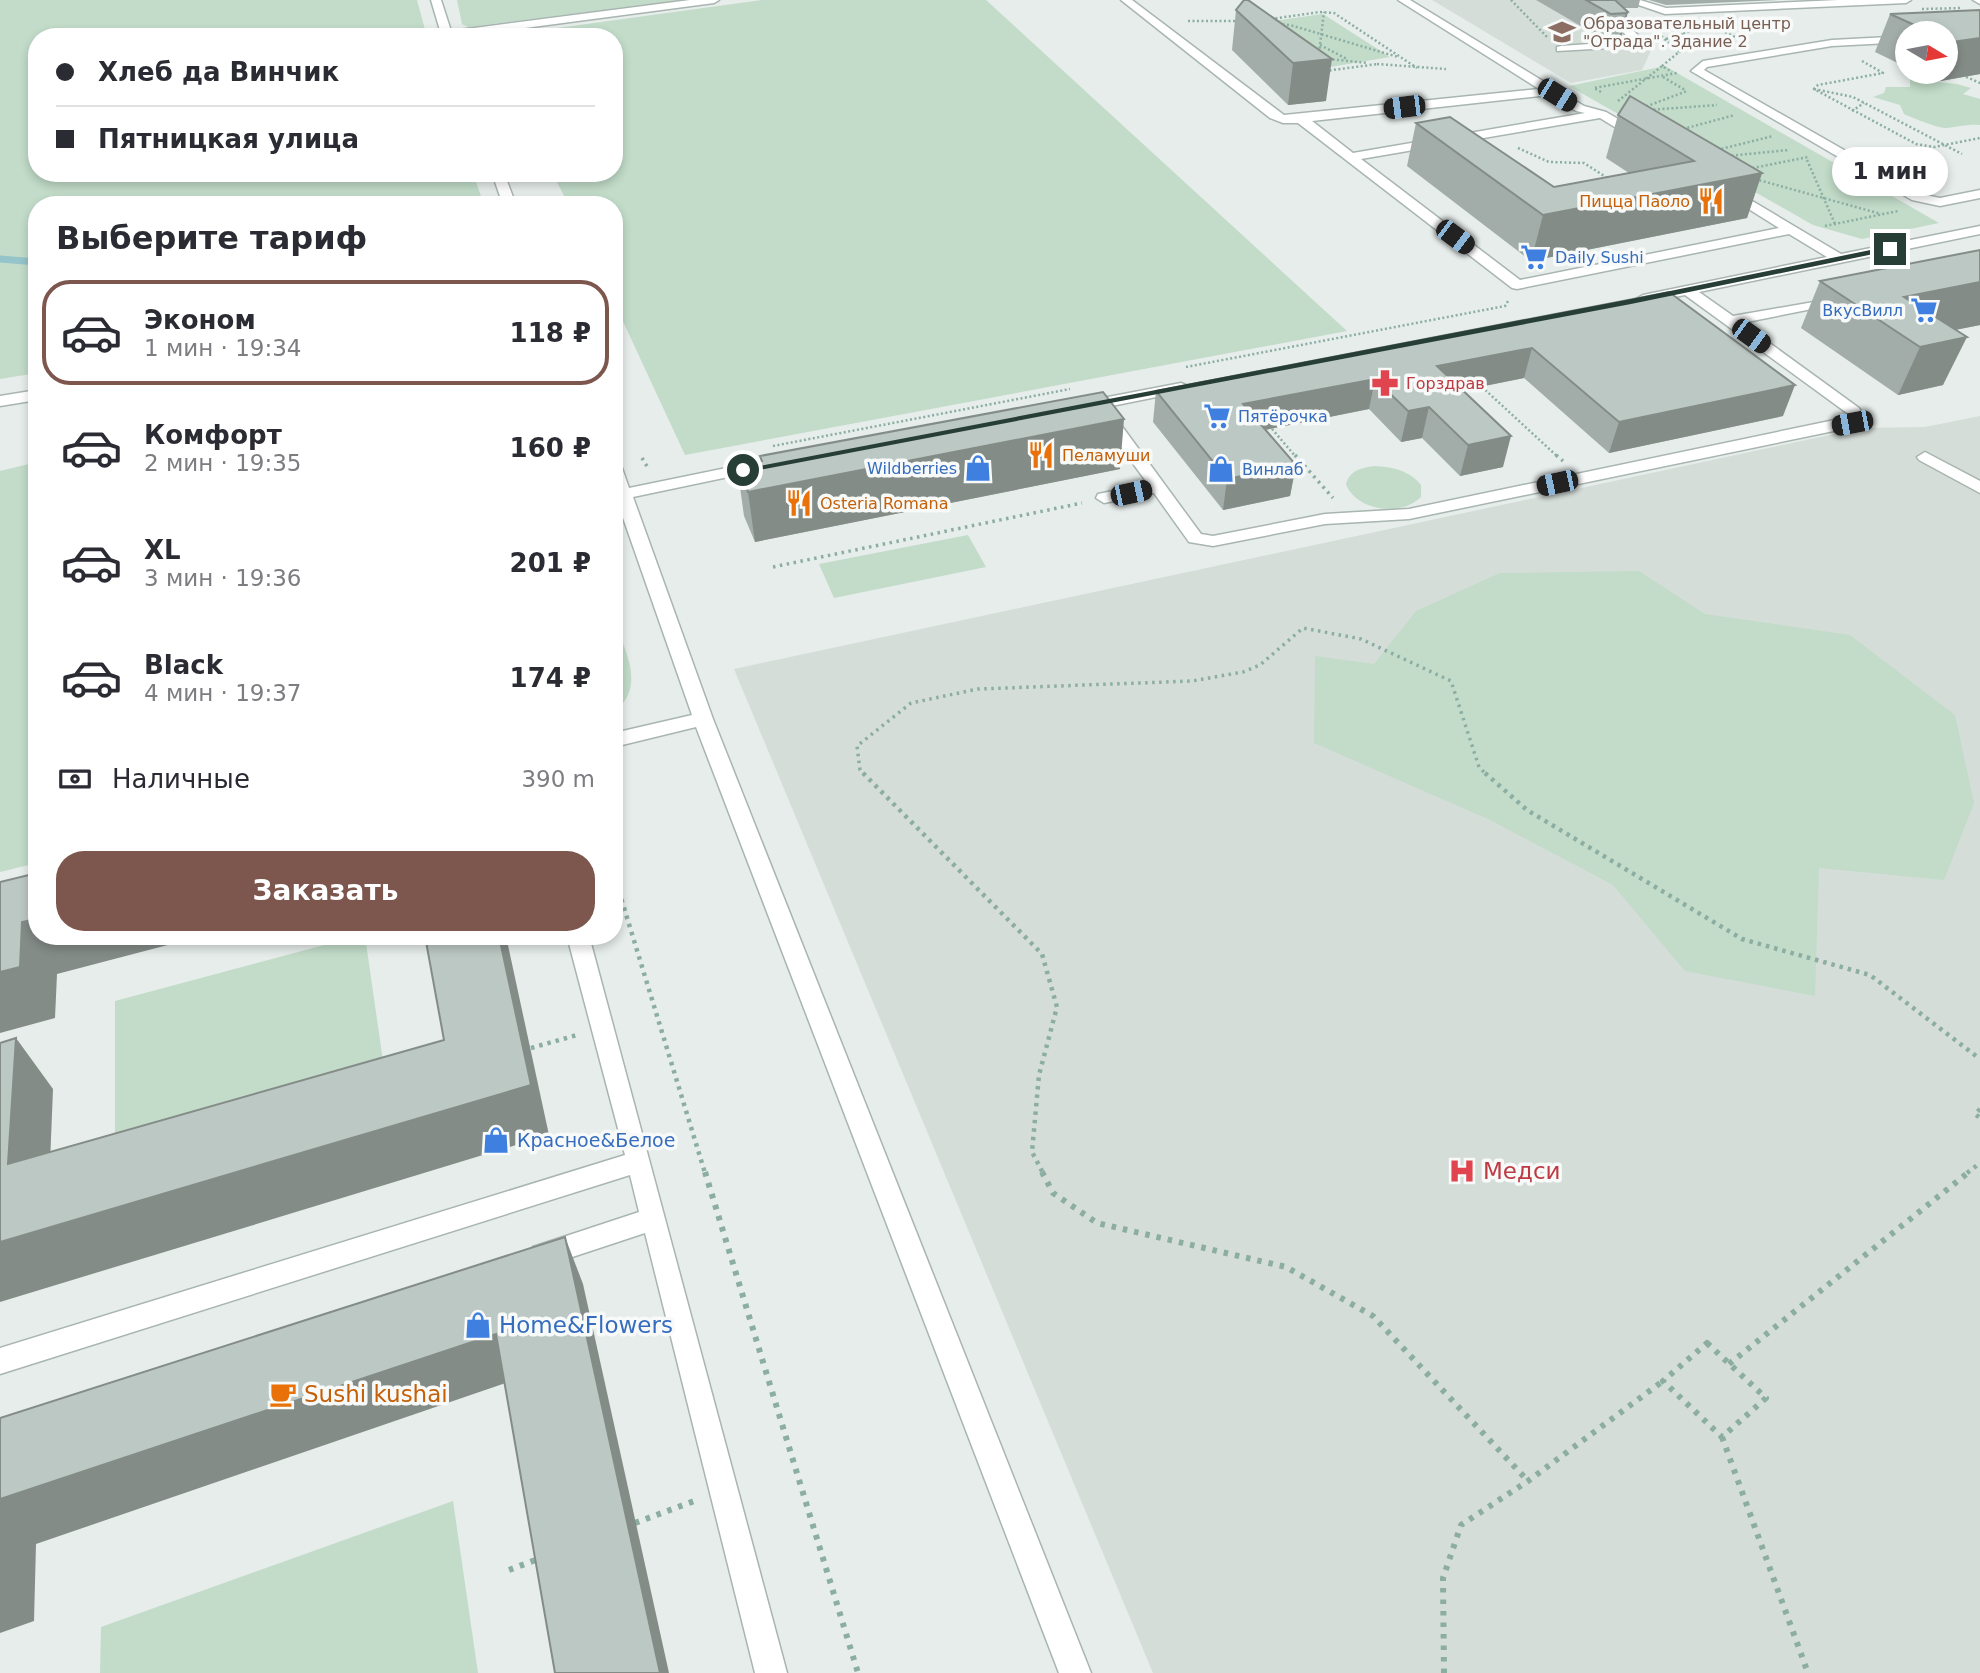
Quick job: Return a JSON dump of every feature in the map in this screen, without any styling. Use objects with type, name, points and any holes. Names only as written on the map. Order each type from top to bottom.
[{"type":"street","points":[[436,0],[445,28]]},
{"type":"street","points":[[506,28],[714,0]]},
{"type":"street","points":[[1126,0],[1274,116],[1283,119],[1550,91]]},
{"type":"street","points":[[1403,0],[1580,109],[1602,114],[1650,143]]},
{"type":"street","points":[[1561,49],[1641,44],[1596,0]]},
{"type":"street","points":[[1629,0],[1665,11],[1906,0]]},
{"type":"street","points":[[1172,37],[1190,34]]},
{"type":"street","points":[[1895,40],[1826,44],[1703,64],[1697,71],[1836,152],[1928,201],[1940,202],[1980,194]]},
{"type":"street","points":[[1351,158],[1602,114]]},
{"type":"street","points":[[1301,119],[1517,285],[1792,229]]},
{"type":"street","points":[[1718,184],[1839,259]]},
{"type":"street","points":[[1631,301],[1980,230]]},
{"type":"street","points":[[1097,404],[1158,487],[1185,532],[1203,542],[1325,519],[1409,514],[1852,423],[1857,418],[1854,411],[1688,290]]},
{"type":"street","points":[[1730,321],[1848,298]]},
{"type":"street","points":[[1061,411],[1192,386]]},
{"type":"street","points":[[0,401],[28,396]]},
{"type":"street","points":[[1925,457],[1980,488]]},
{"type":"street","points":[[779,463],[624,494],[703,719],[1075,1673]]},
{"type":"street","points":[[1104,498],[1158,487]]},
{"type":"street","points":[[623,738],[703,719]]},
{"type":"street","points":[[581,945],[771,1673]]},
{"type":"street","points":[[0,1361],[639,1161]]},
{"type":"street","points":[[522,1261],[653,1219]]},
{"type":"path","points":[[1511,0],[1561,49]]},
{"type":"path","points":[[1324,12],[1318,58],[1446,69]]},
{"type":"path","points":[[1261,21],[1334,13],[1417,68]]},
{"type":"path","points":[[1156,24],[1248,22]]},
{"type":"path","points":[[1268,23],[1290,25],[1404,59]]},
{"type":"path","points":[[1710,24],[1767,54]]},
{"type":"path","points":[[1674,30],[1708,48]]},
{"type":"path","points":[[1814,89],[1818,85],[1883,73],[1826,44]]},
{"type":"path","points":[[1320,45],[1352,62]]},
{"type":"path","points":[[1319,69],[1333,71],[1378,64]]},
{"type":"path","points":[[1605,95],[1594,88],[1697,71]]},
{"type":"path","points":[[1958,72],[1980,83]]},
{"type":"path","points":[[1814,89],[1853,97],[1962,154]]},
{"type":"path","points":[[1814,89],[1925,147],[1980,138]]},
{"type":"path","points":[[1687,91],[1633,111],[1754,105]]},
{"type":"path","points":[[1617,102],[1625,107]]},
{"type":"path","points":[[1853,111],[1864,103]]},
{"type":"path","points":[[1650,143],[1754,105]]},
{"type":"path","points":[[1716,150],[1797,130]]},
{"type":"path","points":[[1495,132],[1536,160],[1571,166],[1584,163],[1617,184]]},
{"type":"path","points":[[1723,156],[1789,150]]},
{"type":"path","points":[[1746,170],[1836,152]]},
{"type":"path","points":[[1807,160],[1835,224]]},
{"type":"path","points":[[1761,188],[1751,180],[1882,214]]},
{"type":"path","points":[[1825,226],[1925,205],[1928,201]]},
{"type":"path","points":[[1482,387],[1581,478]]},
{"type":"path","points":[[1272,429],[1350,517]]},
{"type":"path","points":[[773,567],[1104,498]]},
{"type":"path","points":[[1528,1481],[1373,1316],[1286,1267],[1097,1223],[1053,1193],[1032,1152],[1039,1075],[1057,1007],[1042,954],[860,771],[857,746],[911,703],[938,697],[978,689],[1192,681],[1243,672],[1260,665],[1303,628],[1323,629],[1373,641],[1451,681],[1479,767],[1527,810],[1742,939],[1870,975],[1980,1059]]},
{"type":"path","points":[[623,904],[858,1673]]},
{"type":"path","points":[[531,1048],[603,1028]]},
{"type":"path","points":[[1980,1109],[1975,1114],[1980,1118]]},
{"type":"path","points":[[1729,1364],[1980,1163]]},
{"type":"path","points":[[1444,1673],[1443,1578],[1461,1525],[1528,1481],[1663,1381],[1707,1343],[1766,1398],[1722,1437]]},
{"type":"path","points":[[1663,1381],[1722,1437],[1808,1673]]},
{"type":"path","points":[[635,1523],[724,1490]]},
{"type":"path","points":[[509,1570],[549,1555]]},
{"type":"shaded area","name":"Образовательный центр \"Отрада\". Здание 2","points":[[1432,0],[1602,0],[1653,46],[1642,70],[1571,83]]},
{"type":"shaded area","name":"Медси","points":[[1980,416],[1980,1673],[1153,1673],[734,669],[1862,428],[1925,427]]},
{"type":"green space","points":[[0,0],[417,0],[425,28],[28,28],[28,182],[476,182],[481,196],[28,196],[28,374],[0,379]]},
{"type":"green space","points":[[457,0],[683,0],[468,27],[462,24]]},
{"type":"green space","points":[[762,0],[986,0],[1347,331],[685,455],[623,321],[623,196],[564,196],[557,182],[623,182],[623,28],[557,28]]},
{"type":"green space","points":[[1323,14],[1390,57],[1324,68],[1260,23]]},
{"type":"green space","points":[[1665,66],[1939,223],[1862,239],[1813,225],[1569,86]]},
{"type":"green space","points":[[1910,84],[1957,84],[1971,88],[1963,94],[1980,99],[1980,125],[1938,127],[1904,114],[1900,105],[1873,97],[1884,93],[1886,87],[1910,87]]},
{"type":"green space","points":[[28,464],[28,865],[0,872],[0,471]]},
{"type":"green space","points":[[1374,466],[1394,468],[1411,476],[1421,485],[1421,497],[1402,507],[1391,509],[1369,505],[1359,500],[1346,484],[1348,479],[1357,470]]},
{"type":"green space","points":[[968,535],[986,567],[834,598],[819,564]]},
{"type":"green space","points":[[1639,571],[1705,614],[1850,635],[1955,715],[1974,803],[1944,880],[1819,868],[1815,996],[1685,971],[1613,885],[1490,820],[1314,743],[1315,656],[1374,664],[1416,611],[1500,573]]},
{"type":"green space","points":[[623,643],[628,656],[631,680],[624,702]]},
{"type":"green space","points":[[324,945],[366,945],[384,1068],[115,1145],[115,1001]]},
{"type":"green space","points":[[453,1501],[478,1673],[100,1673],[101,1627]]},
{"type":"building","points":[[1244,0],[1248,0],[1332,59],[1293,63],[1236,10]]},
{"type":"building","points":[[1586,0],[1615,0],[1628,12],[1611,14]]},
{"type":"building","points":[[1980,10],[1980,38],[1958,41],[1958,21],[1905,21],[1890,14]]},
{"type":"building","points":[[1630,96],[1762,173],[1543,215],[1416,123],[1450,117],[1554,187],[1694,161],[1618,115]]},
{"type":"building","points":[[1980,250],[1980,282],[1904,297],[1967,337],[1920,347],[1820,281]]},
{"type":"building","points":[[1669,292],[1795,385],[1619,422],[1532,348],[1437,366],[1511,436],[1468,445],[1429,407],[1408,411],[1375,379],[1243,404],[1296,465],[1227,479],[1156,391]]},
{"type":"building","points":[[1103,392],[1124,419],[748,492],[737,465],[762,461],[760,456]]},
{"type":"building","points":[[28,875],[28,921],[22,922],[20,967],[0,972],[0,882]]},
{"type":"building","points":[[427,945],[501,945],[531,1085],[0,1242],[0,1043],[16,1038],[8,1164],[444,1040]]},
{"type":"building","points":[[565,1237],[660,1673],[555,1673],[496,1334],[0,1499],[0,1418]]},
{"type":"waterway","points":[[0,259],[28,261]]},
{"type":"place","name":"Образовательный центр \"Отрада\". Здание 2","points":[[1562,32]]},
{"type":"place","name":"Пицца Паоло","points":[[1711,201]]},
{"type":"place","name":"Daily Sushi","points":[[1534,257]]},
{"type":"place","name":"ВкусВилл","points":[[1924,310]]},
{"type":"place","name":"Горздрав","points":[[1385,383]]},
{"type":"place","name":"Пятёрочка","points":[[1217,416]]},
{"type":"place","name":"Пеламуши","points":[[1041,455]]},
{"type":"place","name":"Wildberries","points":[[978,468]]},
{"type":"place","name":"Винлаб","points":[[1221,469]]},
{"type":"place","name":"Osteria Romana","points":[[799,503]]},
{"type":"place","name":"Красное&Белое","points":[[496,1140]]},
{"type":"place","name":"Медси","points":[[1462,1171]]},
{"type":"place","name":"Home&Flowers","points":[[478,1325]]},
{"type":"place","name":"Sushi kushai","points":[[283,1394]]},
{"type":"route","points":[[743,470],[1890,249]]}]
